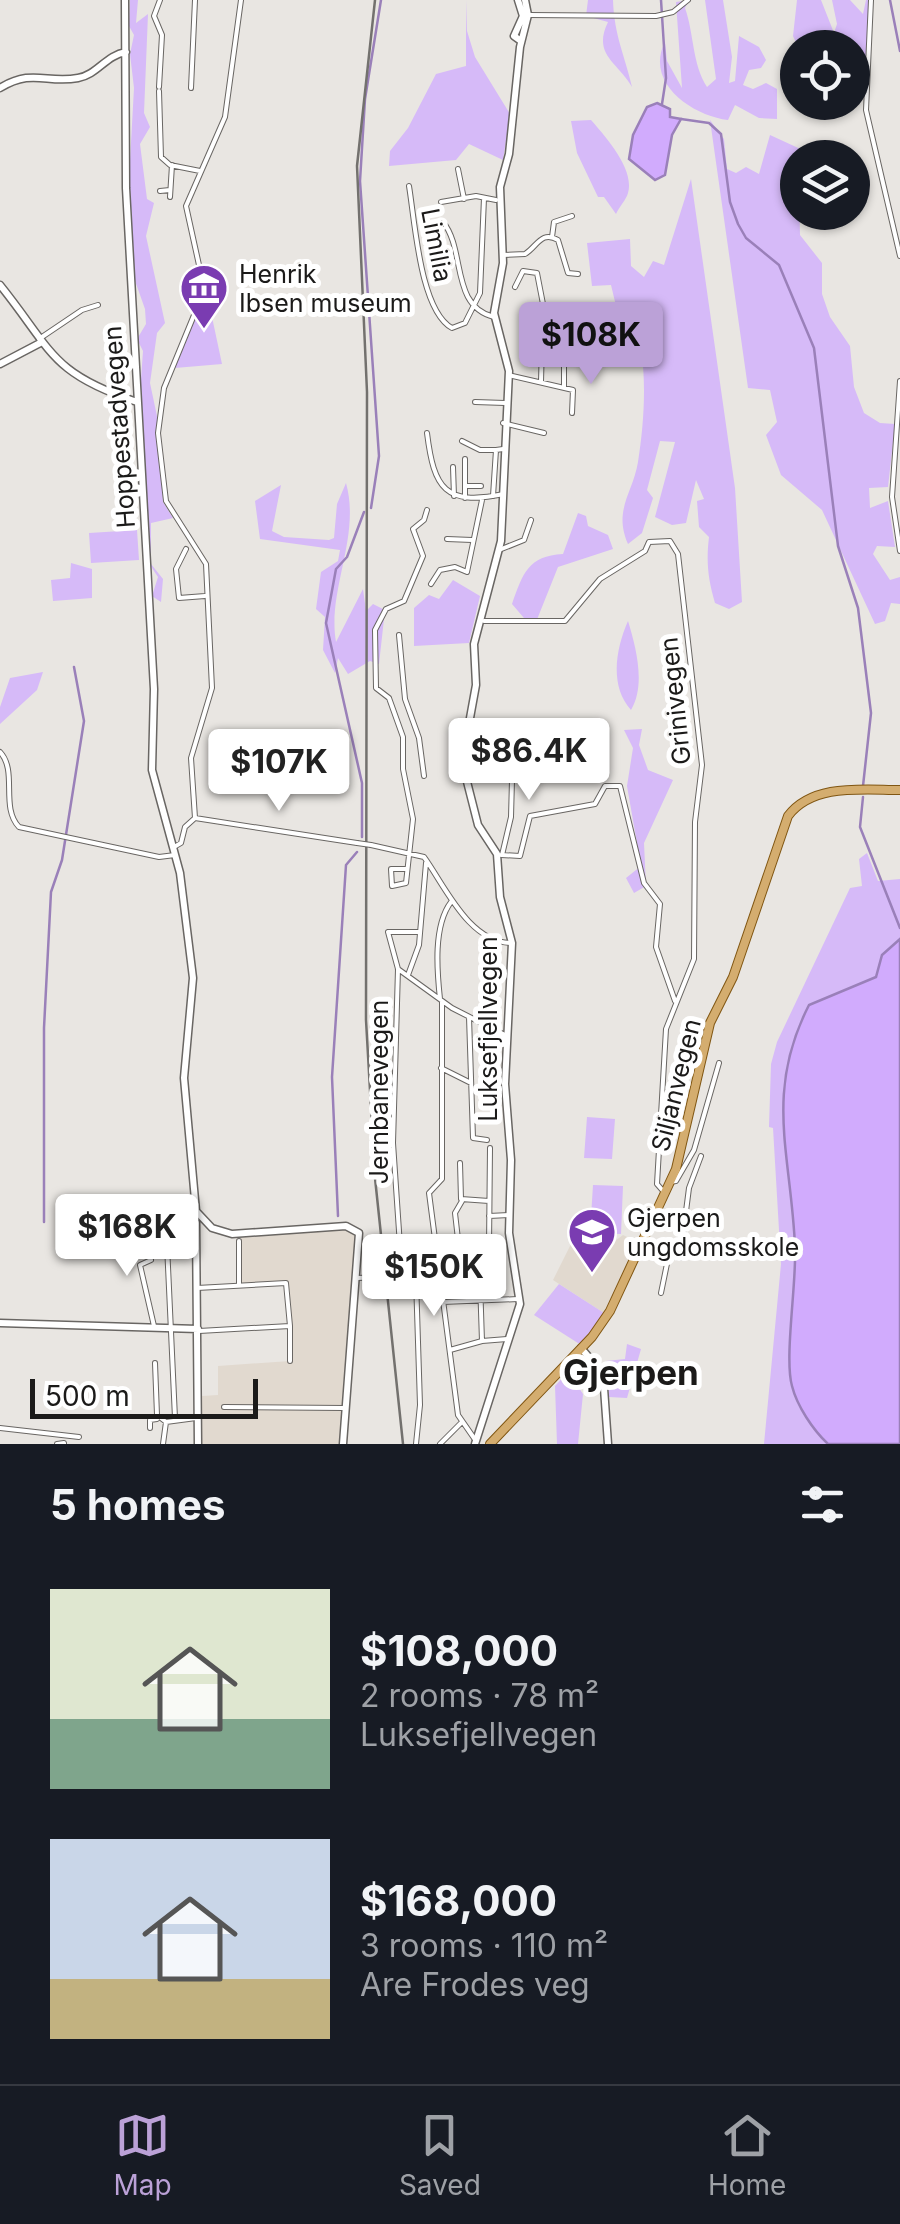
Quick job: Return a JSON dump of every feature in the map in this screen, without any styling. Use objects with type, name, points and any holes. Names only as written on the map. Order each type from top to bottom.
[{"type":"main road","name":"Hoppestadvegen","points":[[126,0],[126,188],[154,689],[152,765],[175,851],[193,978],[184,1078],[196,1209]]},
{"type":"main road","points":[[521,42],[514,34],[523,16],[522,0]]},
{"type":"main road","name":"Luksefjellvegen","points":[[475,1443],[511,1340],[519,1299],[508,1215],[507,1036],[512,943],[500,896],[499,856],[478,825],[462,768],[476,685],[474,644],[484,620],[488,580],[499,550],[504,494],[499,449],[508,376],[494,317],[502,255],[500,187],[509,154],[521,42],[528,15],[522,0]]},
{"type":"main road","points":[[0,88],[32,75],[80,78],[112,56],[126,52]]},
{"type":"main road","points":[[0,285],[40,340],[77,379],[137,402]]},
{"type":"main road","points":[[0,364],[40,340]]},
{"type":"main road","name":"Siljanvegen","points":[[493,1442],[606,1318],[670,1182],[711,1018],[733,977],[788,816],[802,802],[824,794],[900,790]]},
{"type":"main road","points":[[196,1209],[212,1228],[232,1234],[352,1227],[361,1238],[343,1444]]},
{"type":"main road","points":[[196,1224],[198,1444]]},
{"type":"main road","points":[[0,1323],[198,1330]]},
{"type":"main road","points":[[582,1348],[603,1374],[608,1444]]},
{"type":"street","points":[[160,0],[154,16],[162,35],[160,152],[172,165],[200,171]]},
{"type":"street","points":[[191,88],[195,0]]},
{"type":"street","points":[[196,818],[191,758],[212,688],[203,555],[166,501],[158,433],[164,388],[199,303],[200,274],[186,206],[227,110],[241,0]]},
{"type":"street","points":[[528,15],[656,16],[678,9],[688,0]]},
{"type":"street","points":[[871,0],[866,110],[900,256]]},
{"type":"street","points":[[160,191],[170,193],[172,165]]},
{"type":"street","points":[[458,169],[464,198]]},
{"type":"street","name":"Limilia","points":[[408,186],[429,296],[452,328],[465,324],[472,306]]},
{"type":"street","points":[[441,202],[464,198],[496,200]]},
{"type":"street","points":[[472,306],[480,293],[484,198]]},
{"type":"street","points":[[572,216],[554,222],[552,238],[568,273],[578,274]]},
{"type":"street","points":[[443,222],[472,306],[494,317]]},
{"type":"street","points":[[502,255],[528,253],[540,239],[552,238]]},
{"type":"street","points":[[516,287],[525,269],[537,273],[543,304],[541,382]]},
{"type":"street","points":[[40,340],[82,310],[98,305]]},
{"type":"street","points":[[564,388],[564,339],[586,328],[588,306]]},
{"type":"street","points":[[508,376],[574,392],[572,413]]},
{"type":"street","points":[[900,381],[892,504],[900,551]]},
{"type":"street","points":[[474,402],[505,404]]},
{"type":"street","points":[[503,424],[544,433]]},
{"type":"street","points":[[427,434],[436,480],[454,496],[482,498],[504,494]]},
{"type":"street","points":[[462,440],[480,450],[499,449],[493,496]]},
{"type":"street","points":[[465,498],[467,461]]},
{"type":"street","points":[[453,467],[454,496]]},
{"type":"street","points":[[465,486],[482,486]]},
{"type":"street","points":[[432,584],[440,570],[455,567],[468,572],[482,498]]},
{"type":"street","points":[[406,869],[413,819],[403,769],[403,737],[389,698],[376,688],[372,640],[386,609],[406,596],[423,556],[412,529],[424,520],[427,510]]},
{"type":"street","points":[[499,550],[524,540],[531,520]]},
{"type":"street","points":[[447,539],[474,540]]},
{"type":"street","name":"Grinivegen","points":[[484,620],[565,621],[600,579],[645,551],[649,542],[670,541],[676,548],[702,765],[695,822],[694,958],[665,1035],[657,1186],[664,1192]]},
{"type":"street","points":[[186,549],[176,566],[179,598],[206,596]]},
{"type":"street","points":[[398,635],[405,698],[418,735],[424,776]]},
{"type":"street","points":[[403,737],[418,735]]},
{"type":"street","points":[[0,752],[6,758],[14,822],[159,857],[175,851],[187,824],[196,818],[409,851],[427,860],[451,902],[482,934],[512,943]]},
{"type":"street","points":[[481,779],[512,780],[510,830],[499,856],[520,856],[528,817],[595,804],[604,786],[622,788],[644,882],[660,904],[656,947],[675,1001]]},
{"type":"street","points":[[408,975],[420,932],[427,860]]},
{"type":"street","points":[[451,902],[445,912],[439,952],[442,1180],[429,1194],[461,1423],[475,1443]]},
{"type":"street","name":"Jernbanevegen","points":[[416,1444],[420,1405],[416,1279],[402,1275],[393,1143],[398,969],[388,932],[420,932]]},
{"type":"street","points":[[398,969],[441,1000],[507,1036]]},
{"type":"street","points":[[469,1017],[472,1138],[487,1140]]},
{"type":"street","points":[[484,1026],[490,1100]]},
{"type":"street","points":[[670,1182],[676,1181],[694,1150],[719,1064]]},
{"type":"street","points":[[441,1068],[471,1082]]},
{"type":"street","points":[[460,1162],[462,1200],[456,1211],[460,1248],[479,1251],[488,1248],[490,1148]]},
{"type":"street","points":[[642,1241],[680,1258],[688,1193],[701,1156]]},
{"type":"street","points":[[462,1200],[489,1201]]},
{"type":"street","points":[[157,1208],[196,1209]]},
{"type":"street","points":[[489,1216],[508,1215]]},
{"type":"street","points":[[239,1240],[239,1285]]},
{"type":"street","points":[[175,1418],[167,1246],[196,1246]]},
{"type":"street","points":[[479,1251],[482,1341]]},
{"type":"street","points":[[661,1293],[668,1254]]},
{"type":"street","points":[[150,1260],[140,1266],[155,1328]]},
{"type":"street","points":[[358,1278],[402,1275]]},
{"type":"street","points":[[197,1288],[288,1284],[290,1361]]},
{"type":"street","points":[[442,1302],[519,1299]]},
{"type":"street","points":[[198,1330],[290,1326]]},
{"type":"street","points":[[450,1350],[482,1341],[511,1340]]},
{"type":"street","points":[[155,1363],[164,1444]]},
{"type":"street","points":[[224,1407],[344,1408]]},
{"type":"street","points":[[150,1428],[150,1420],[200,1418]]},
{"type":"street","points":[[440,1444],[461,1423]]},
{"type":"street","points":[[0,1428],[79,1437]]},
{"type":"street","points":[[56,1444],[64,1443]]},
{"type":"shaded area","points":[[130,0],[138,0],[136,23],[148,14],[144,113],[150,127],[140,144],[147,199],[154,203],[146,236],[165,323],[157,333],[150,383],[158,421],[163,502],[173,518],[151,523],[151,564],[163,579],[161,602],[152,596],[158,577],[150,565],[140,393],[143,351],[137,339],[146,324],[134,278],[129,179],[134,88]]},
{"type":"shaded area","points":[[466,0],[467,31],[475,57],[510,114],[503,160],[469,144],[456,160],[389,166],[390,151],[408,128],[436,74],[466,66]]},
{"type":"shaded area","points":[[588,0],[613,0],[632,87],[605,50],[608,22],[586,16]]},
{"type":"shaded area","points":[[689,0],[685,8],[698,68],[707,87],[716,79],[705,0],[723,0],[732,57],[729,83],[735,81],[739,36],[759,47],[766,60],[761,68],[749,70],[743,85],[753,89],[766,83],[777,89],[777,119],[759,118],[735,105],[728,120],[714,117],[687,104],[666,84],[660,57],[665,42],[667,61],[682,88],[676,2]]},
{"type":"shaded area","points":[[797,0],[821,0],[833,30],[794,30]]},
{"type":"shaded area","points":[[832,0],[850,0],[863,14],[866,0],[870,0],[869,30],[835,30]]},
{"type":"shaded area","points":[[657,103],[670,109],[670,117],[681,119],[672,135],[665,175],[655,180],[629,159],[633,135],[647,107]]},
{"type":"shaded area","points":[[591,120],[627,174],[628,193],[616,214],[604,197],[598,197],[577,153],[571,121]]},
{"type":"shaded area","points":[[710,120],[724,139],[727,169],[736,173],[746,167],[759,174],[770,135],[781,140],[780,230],[800,230],[822,263],[822,294],[830,317],[850,346],[854,387],[864,413],[880,423],[895,424],[888,487],[869,488],[870,508],[888,501],[895,547],[877,546],[873,554],[890,580],[900,577],[900,604],[891,603],[885,621],[875,624],[822,510],[781,475],[766,435],[777,422],[770,390],[748,388]]},
{"type":"shaded area","points":[[691,179],[735,488],[742,602],[729,609],[715,603],[709,578],[709,537],[699,527],[697,501],[704,499],[696,480],[686,523],[672,525],[655,517],[675,442],[660,441],[647,490],[653,498],[642,533],[628,544],[623,511],[636,473],[640,445],[644,409],[642,355],[635,321],[617,310],[611,285],[592,286],[587,243],[630,239],[631,266],[644,277],[653,261],[664,265]]},
{"type":"shaded area","points":[[209,303],[222,364],[175,368],[194,319],[205,314],[200,306]]},
{"type":"shaded area","points":[[346,483],[350,523],[336,603],[336,642],[363,589],[366,611],[373,604],[385,610],[379,664],[370,661],[348,674],[338,658],[335,673],[323,650],[325,617],[316,609],[321,572],[338,561],[340,550],[260,539],[255,501],[281,485],[272,531],[284,537],[329,540],[334,538],[337,504]]},
{"type":"shaded area","points":[[578,513],[586,516],[588,526],[608,535],[613,549],[558,567],[536,622],[524,618],[512,604],[524,575],[542,558],[563,554]]},
{"type":"shaded area","points":[[137,530],[139,560],[91,563],[89,533]]},
{"type":"shaded area","points":[[71,563],[92,569],[92,598],[53,601],[51,580],[70,578]]},
{"type":"shaded area","points":[[453,580],[480,596],[469,643],[414,646],[414,608],[429,595],[439,599]]},
{"type":"shaded area","points":[[628,621],[639,678],[631,710],[617,678],[620,643]]},
{"type":"shaded area","points":[[43,672],[37,690],[0,724],[0,707],[10,678]]},
{"type":"shaded area","points":[[642,729],[639,745],[648,770],[673,780],[644,843],[646,886],[634,893],[626,878],[641,866],[627,786],[633,748],[624,730]]},
{"type":"shaded area","points":[[867,853],[878,881],[900,879],[900,1444],[764,1444],[781,1264],[773,1128],[769,1127],[771,1064],[777,1042],[850,888],[862,886],[859,859]]},
{"type":"shaded area","points":[[900,939],[900,1444],[828,1444],[802,1409],[790,1373],[795,1246],[784,1124],[787,1067],[809,1005],[876,977],[882,955]]},
{"type":"shaded area","points":[[587,1117],[615,1119],[612,1159],[584,1158]]},
{"type":"shaded area","points":[[593,1185],[623,1186],[621,1234],[590,1233]]},
{"type":"shaded area","points":[[354,1228],[358,1231],[343,1444],[199,1444],[202,1396],[218,1395],[218,1366],[290,1361],[286,1283],[239,1285],[241,1234]]},
{"type":"shaded area","name":"Gjerpen ungdomsskole","points":[[579,1228],[595,1239],[615,1241],[623,1235],[640,1243],[604,1313],[553,1280]]},
{"type":"shaded area","points":[[559,1284],[604,1313],[581,1345],[534,1315]]},
{"type":"shaded area","points":[[627,1344],[641,1349],[627,1398],[609,1397],[606,1361],[625,1359]]},
{"type":"shaded area","points":[[568,1372],[583,1394],[578,1444],[557,1444],[555,1386]]},
{"type":"waterway","points":[[371,508],[379,456],[360,181],[365,99],[381,0]]},
{"type":"waterway","points":[[661,0],[666,78],[662,104]]},
{"type":"waterway","points":[[890,0],[900,51]]},
{"type":"waterway","points":[[681,119],[709,123],[721,134],[730,202],[738,224],[746,238],[779,265],[814,348],[838,546],[858,608],[871,713],[863,786]]},
{"type":"waterway","points":[[362,837],[362,783],[326,623],[336,569],[347,557],[364,512]]},
{"type":"waterway","points":[[44,1222],[44,1028],[51,892],[62,860],[84,721],[74,667]]},
{"type":"waterway","points":[[863,797],[860,827],[900,928]]},
{"type":"waterway","points":[[338,1216],[332,1077],[346,865],[357,852]]},
{"type":"railway","points":[[375,0],[357,166],[367,392],[366,1020],[375,1178],[403,1444]]},
{"type":"place","name":"Henrik Ibsen museum","points":[[204,330]]},
{"type":"place","name":"Gjerpen ungdomsskole","points":[[592,1274]]},
{"type":"district","name":"Gjerpen","points":[[631,1372]]}]
